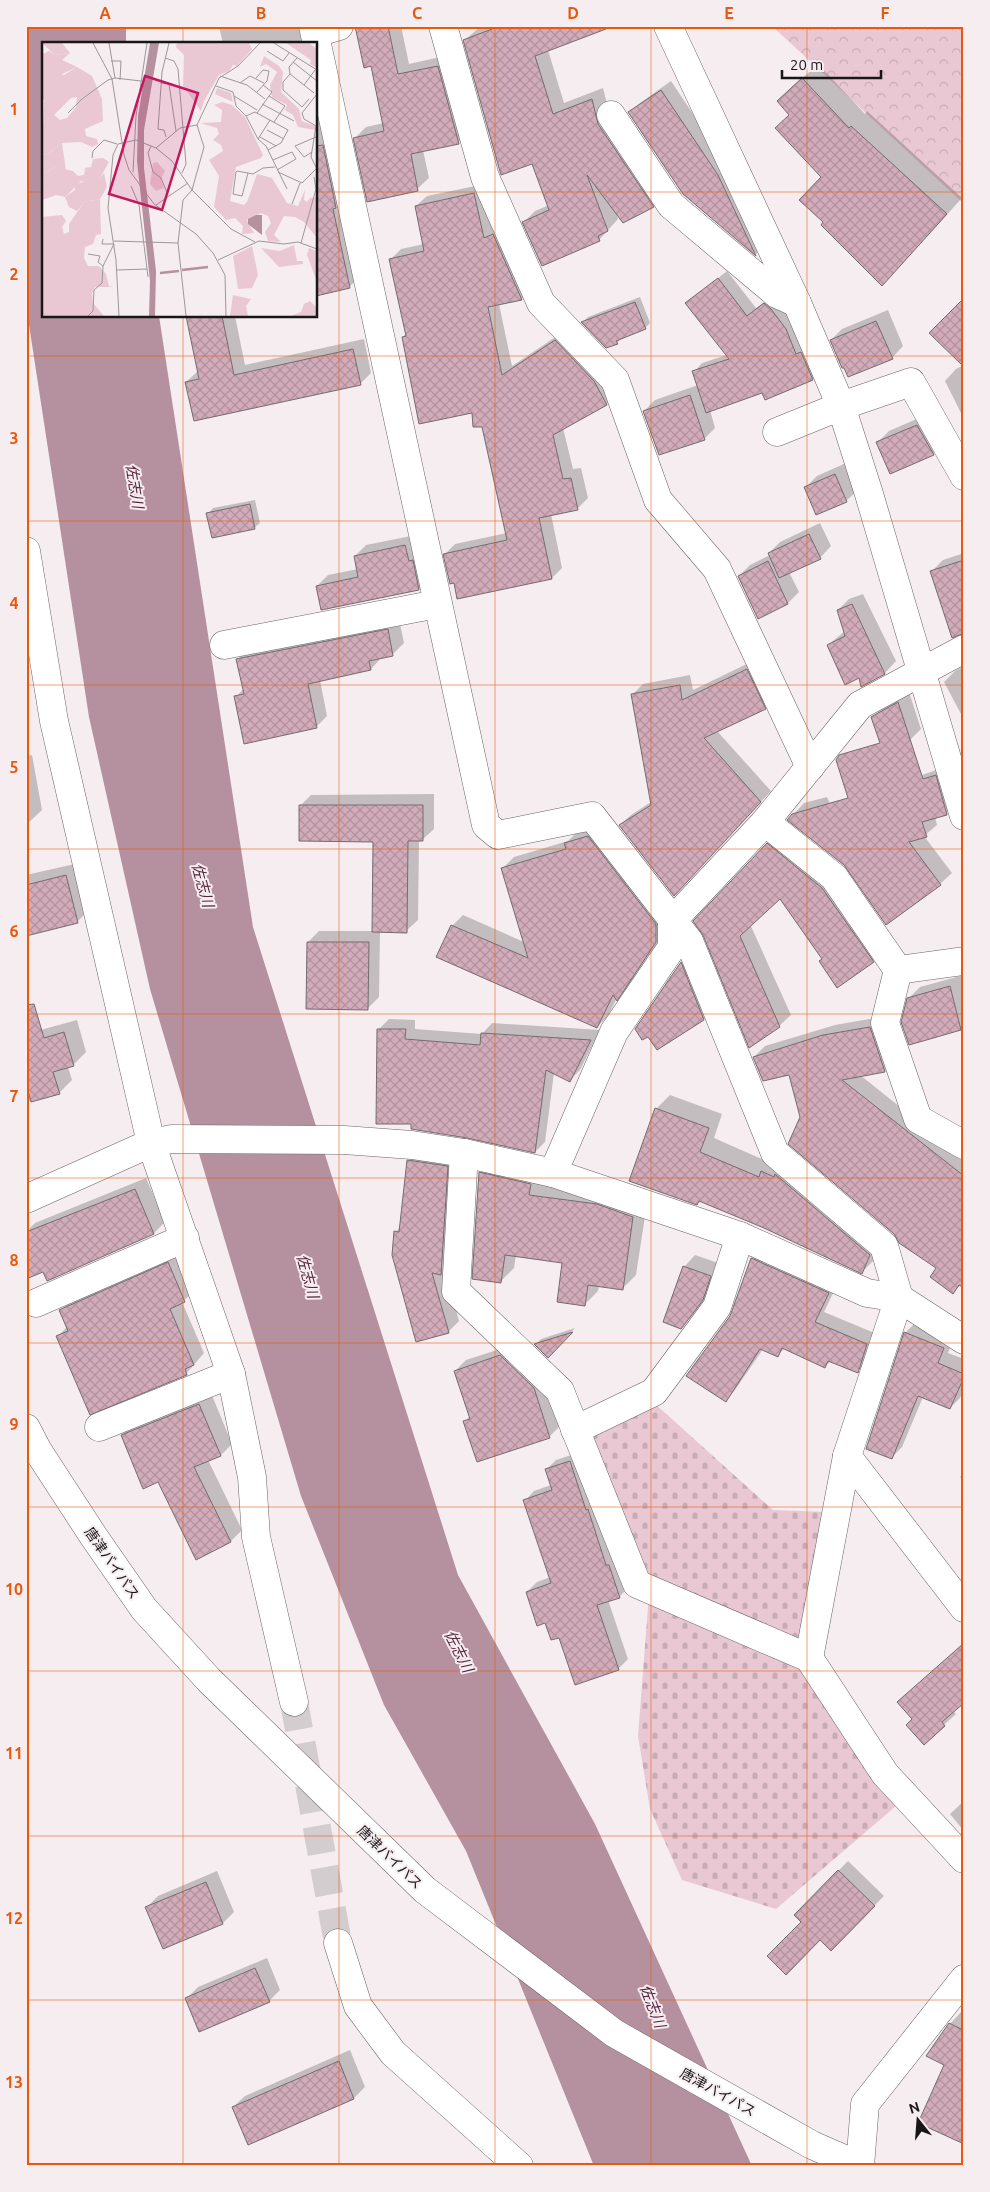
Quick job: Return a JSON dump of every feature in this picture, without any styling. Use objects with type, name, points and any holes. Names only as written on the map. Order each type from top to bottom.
[{"type":"main road","points":[[444,26],[485,177],[541,303],[615,380],[658,500],[716,569],[810,766]]},
{"type":"main road","points":[[668,26],[797,303],[842,406],[964,816]]},
{"type":"main road","points":[[322,29],[437,604],[486,825],[498,834],[592,816],[672,921],[689,940],[775,1153],[884,1246],[899,1298],[847,1456],[809,1658]]},
{"type":"main road","points":[[611,114],[670,205],[777,294],[797,303]]},
{"type":"main road","points":[[777,432],[842,406],[911,382],[964,476]]},
{"type":"main road","points":[[26,552],[54,721],[185,1238],[231,1374],[252,1477],[256,1537],[294,1702]]},
{"type":"main road","points":[[224,645],[437,604]]},
{"type":"main road","points":[[553,1173],[614,1032],[672,947],[672,921],[765,822],[860,704],[964,649]]},
{"type":"main road","points":[[765,822],[834,877],[898,970],[885,1023],[918,1119],[964,1145]]},
{"type":"main road","points":[[898,970],[964,961]]},
{"type":"main road","points":[[26,1199],[161,1141],[344,1140],[412,1145],[464,1153],[553,1173],[740,1236],[867,1293],[899,1298],[964,1340]]},
{"type":"main road","points":[[464,1153],[456,1291],[560,1391],[637,1584],[809,1658],[884,1774],[964,1859]]},
{"type":"main road","points":[[575,1430],[654,1392],[717,1307],[740,1236]]},
{"type":"main road","points":[[36,1304],[185,1238]]},
{"type":"main road","points":[[99,1427],[231,1374]]},
{"type":"main road","name":"唐津バイパス","points":[[26,1428],[38,1451],[94,1537],[144,1608],[208,1680],[425,1890],[614,2033],[812,2145],[860,2166]]},
{"type":"main road","points":[[847,1456],[964,1608]]},
{"type":"main road","points":[[338,1943],[358,2006],[393,2053],[519,2166]]},
{"type":"main road","points":[[860,2166],[865,2104],[964,1979]]},
{"type":"green space","points":[[772,26],[964,26],[964,204]]},
{"type":"green space","points":[[653,1402],[773,1510],[826,1512],[802,1665],[896,1806],[776,1909],[682,1880],[650,1809],[638,1736],[650,1582],[588,1437]]},
{"type":"water","name":"佐志川","points":[[26,26],[126,26],[126,42],[42,42],[42,318],[159,318],[253,927],[458,1575],[595,1824],[752,2166],[594,2166],[466,1851],[384,1705],[301,1496],[150,989],[89,717],[26,305]]},
{"type":"building","points":[[355,26],[388,26],[398,74],[438,66],[459,144],[411,154],[418,191],[367,202],[353,138],[384,131],[371,66],[364,68]]},
{"type":"building","points":[[500,26],[606,26],[606,29],[535,56],[553,114],[592,99],[598,124],[654,207],[623,223],[587,175],[608,231],[598,236],[600,241],[542,266],[522,222],[549,210],[532,164],[501,175],[463,40]]},
{"type":"building","points":[[802,78],[849,128],[851,126],[947,214],[882,286],[821,225],[823,222],[799,200],[821,177],[775,128],[789,115],[777,101]]},
{"type":"building","points":[[661,90],[718,175],[756,256],[683,194],[628,112]]},
{"type":"building","points":[[323,145],[336,208],[333,209],[350,288],[318,296],[318,146]]},
{"type":"building","points":[[474,193],[484,238],[493,234],[522,300],[488,307],[502,375],[555,340],[594,381],[607,405],[553,435],[563,479],[571,478],[578,510],[539,518],[552,579],[457,599],[454,583],[450,584],[443,554],[507,540],[482,427],[473,427],[472,413],[419,424],[402,337],[406,336],[389,259],[424,251],[415,206]]},
{"type":"building","points":[[718,278],[747,316],[764,303],[771,309],[786,329],[796,354],[801,352],[813,380],[765,400],[762,393],[706,413],[692,371],[729,359],[685,303]]},
{"type":"building","points":[[964,298],[964,367],[929,333]]},
{"type":"building","points":[[635,302],[646,329],[616,341],[618,344],[606,348],[581,322]]},
{"type":"building","points":[[186,318],[222,318],[234,375],[353,349],[361,385],[194,421],[185,382],[199,379]]},
{"type":"building","points":[[876,321],[893,359],[848,377],[830,340]]},
{"type":"building","points":[[690,395],[705,440],[659,455],[643,411]]},
{"type":"building","points":[[917,425],[934,455],[890,474],[876,442]]},
{"type":"building","points":[[835,474],[847,502],[816,515],[804,487]]},
{"type":"building","points":[[250,504],[255,529],[212,538],[206,513]]},
{"type":"building","points":[[809,534],[821,559],[779,578],[768,553]]},
{"type":"building","points":[[405,545],[409,561],[413,560],[419,590],[321,610],[316,586],[358,577],[354,556]]},
{"type":"building","points":[[964,560],[964,633],[952,638],[930,571]]},
{"type":"building","points":[[768,561],[788,604],[758,619],[738,576]]},
{"type":"building","points":[[852,604],[885,674],[861,687],[859,678],[845,685],[827,645],[845,636],[837,610]]},
{"type":"building","points":[[388,629],[393,656],[369,661],[371,670],[308,684],[317,728],[244,744],[234,696],[244,694],[236,659]]},
{"type":"building","points":[[747,669],[766,709],[704,738],[761,802],[674,896],[619,825],[651,805],[631,694],[680,685],[682,700]]},
{"type":"building","points":[[898,702],[923,779],[936,775],[947,815],[922,822],[927,837],[909,842],[941,885],[886,925],[844,865],[787,820],[792,814],[848,798],[836,760],[839,755],[880,743],[871,717]]},
{"type":"building","points":[[299,805],[423,805],[423,841],[408,841],[407,933],[372,932],[373,842],[299,841]]},
{"type":"building","points":[[588,836],[656,924],[656,942],[617,1001],[613,995],[597,1028],[436,957],[451,925],[528,958],[501,868],[566,849],[564,843]]},
{"type":"building","points":[[767,843],[822,888],[874,962],[837,988],[819,961],[822,959],[780,899],[740,936],[780,1027],[749,1048],[703,935],[693,921]]},
{"type":"building","points":[[66,875],[78,923],[26,936],[26,885]]},
{"type":"building","points":[[307,942],[369,942],[368,1010],[306,1009]]},
{"type":"building","points":[[681,962],[704,1020],[657,1050],[648,1037],[642,1040],[635,1029]]},
{"type":"building","points":[[950,986],[961,1030],[909,1045],[901,1022],[907,998]]},
{"type":"building","points":[[34,1004],[44,1038],[64,1032],[74,1066],[53,1072],[60,1094],[31,1102],[26,1083],[26,1005]]},
{"type":"building","points":[[870,1027],[885,1072],[842,1080],[964,1176],[964,1288],[959,1285],[953,1294],[930,1277],[936,1268],[899,1243],[894,1234],[788,1144],[800,1117],[789,1075],[763,1081],[753,1057],[823,1035]]},
{"type":"building","points":[[377,1029],[406,1029],[405,1039],[480,1045],[481,1033],[591,1040],[570,1082],[546,1070],[535,1153],[467,1138],[411,1129],[411,1124],[376,1124]]},
{"type":"building","points":[[655,1108],[709,1128],[700,1152],[759,1177],[761,1171],[774,1177],[775,1174],[870,1255],[862,1274],[764,1228],[699,1201],[697,1205],[629,1181]]},
{"type":"building","points":[[407,1160],[448,1166],[441,1275],[432,1273],[449,1333],[416,1342],[392,1255],[394,1231],[399,1232]]},
{"type":"building","points":[[479,1172],[531,1184],[529,1195],[597,1204],[633,1217],[623,1290],[588,1285],[585,1306],[557,1302],[562,1263],[505,1255],[501,1283],[472,1279]]},
{"type":"building","points":[[135,1189],[154,1234],[47,1281],[43,1272],[26,1279],[26,1232]]},
{"type":"building","points":[[751,1258],[829,1293],[815,1322],[867,1344],[858,1373],[828,1361],[825,1368],[782,1348],[778,1357],[760,1349],[726,1402],[686,1376],[730,1316]]},
{"type":"building","points":[[168,1262],[185,1302],[170,1309],[194,1365],[185,1369],[187,1375],[90,1415],[56,1336],[68,1331],[59,1310]]},
{"type":"building","points":[[683,1266],[711,1276],[703,1300],[681,1329],[663,1322]]},
{"type":"building","points":[[573,1332],[548,1358],[534,1344]]},
{"type":"building","points":[[904,1332],[944,1348],[938,1363],[964,1374],[964,1377],[950,1409],[918,1396],[892,1459],[866,1449]]},
{"type":"building","points":[[500,1355],[534,1388],[550,1438],[477,1462],[463,1421],[470,1419],[454,1371]]},
{"type":"building","points":[[199,1404],[221,1456],[194,1467],[231,1542],[196,1560],[158,1482],[143,1489],[121,1435]]},
{"type":"building","points":[[570,1461],[606,1565],[609,1565],[620,1598],[597,1605],[619,1670],[575,1685],[559,1638],[551,1640],[545,1623],[537,1626],[526,1592],[551,1583],[523,1500],[552,1490],[545,1469]]},
{"type":"building","points":[[964,1643],[964,1703],[942,1722],[945,1726],[924,1745],[906,1725],[912,1719],[897,1702]]},
{"type":"building","points":[[838,1870],[875,1906],[831,1951],[820,1940],[786,1975],[767,1956],[801,1922],[794,1915]]},
{"type":"building","points":[[206,1882],[223,1924],[163,1949],[145,1907]]},
{"type":"building","points":[[255,1968],[270,2002],[199,2032],[185,1998]]},
{"type":"building","points":[[949,2023],[961,2029],[964,2024],[964,2144],[918,2123],[944,2065],[926,2056]]},
{"type":"building","points":[[339,2061],[354,2099],[248,2145],[232,2107]]},
{"type":"tunnel","points":[[294,1702],[338,1943]]}]
